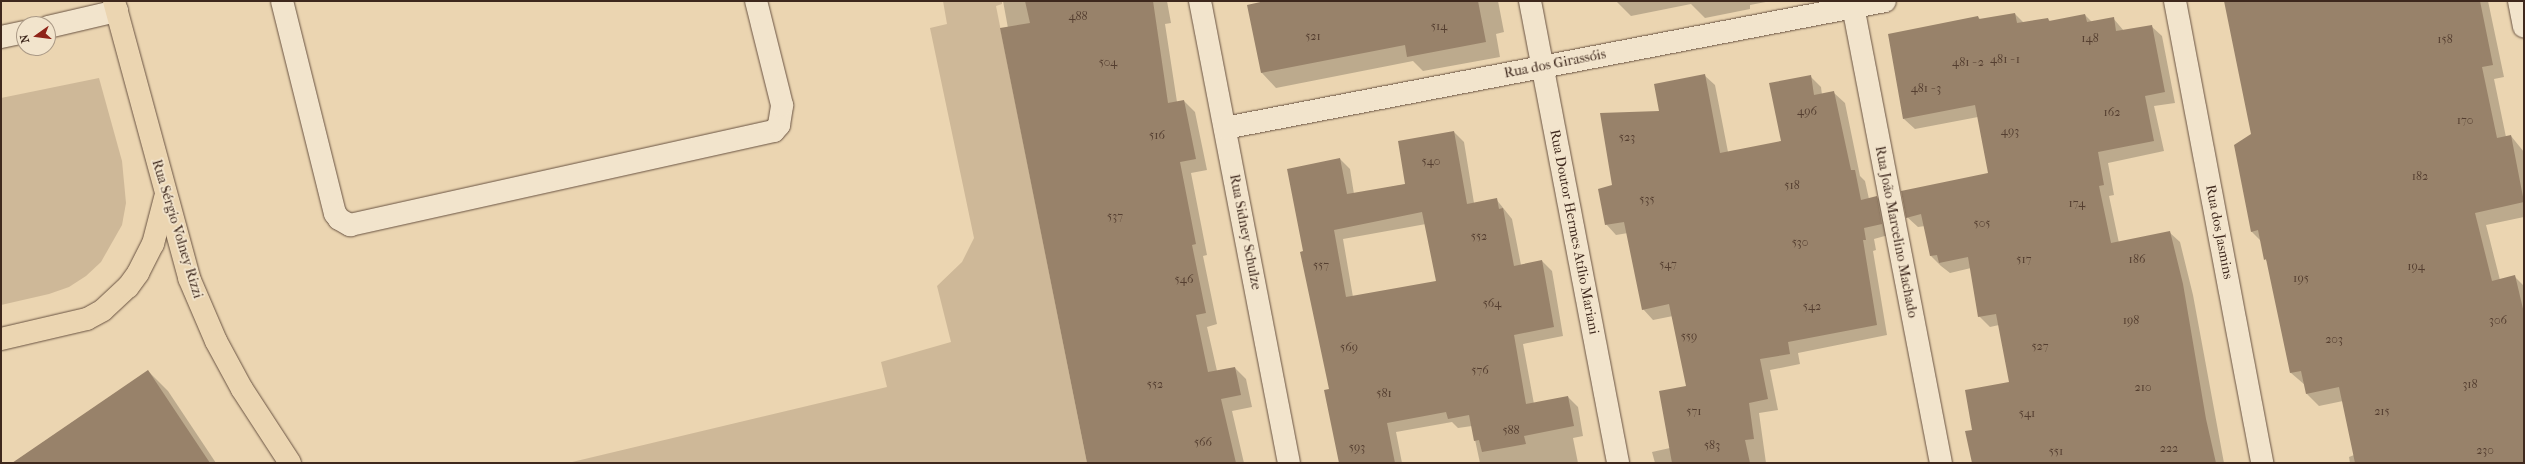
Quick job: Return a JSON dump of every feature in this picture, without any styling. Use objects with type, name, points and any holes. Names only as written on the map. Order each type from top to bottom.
[{"type":"main road","name":"Rua Sérgio Volney Rizzi","points":[[115,6],[189,278],[216,341],[242,389],[290,463]]},
{"type":"main road","points":[[1,339],[86,319],[103,310],[128,287],[138,273],[153,244],[166,194]]},
{"type":"street","points":[[282,1],[335,213],[339,219],[350,225],[774,131],[780,125],[782,105],[756,1]]},
{"type":"street","name":"Rua Sidney Schulze","points":[[1200,1],[1289,463]]},
{"type":"street","name":"Rua Doutor Hermes Atílio Mariani","points":[[1530,1],[1618,463]]},
{"type":"street","name":"Rua dos Girassóis","points":[[1225,128],[1542,67],[1852,4],[1885,1]]},
{"type":"street","name":"Rua dos Jasmins","points":[[2175,1],[2262,463]]},
{"type":"street","points":[[2519,1],[2524,27]]},
{"type":"street","name":"Rua João Marcelino Machado","points":[[1852,4],[1941,463]]},
{"type":"street","points":[[56,24],[115,6]]},
{"type":"street","points":[[1,37],[16,34]]},
{"type":"shaded area","points":[[943,1],[1002,1],[1002,4],[996,6],[1087,463],[568,463],[887,387],[881,362],[951,342],[937,286],[962,262],[974,238],[930,28],[947,24]]},
{"type":"shaded area","points":[[99,78],[122,161],[126,203],[122,225],[101,262],[86,276],[69,287],[49,294],[1,305],[1,98]]},
{"type":"building","points":[[1025,1],[1153,1],[1168,103],[1184,100],[1196,159],[1180,162],[1196,244],[1192,245],[1206,313],[1196,315],[1208,372],[1235,367],[1241,395],[1221,399],[1236,463],[1087,463],[1000,28],[1030,23]]},
{"type":"building","points":[[1265,1],[1478,1],[1486,42],[1407,57],[1405,45],[1261,73],[1247,5]]},
{"type":"building","points":[[2224,1],[2480,1],[2493,65],[2482,67],[2497,138],[2511,135],[2524,202],[2475,213],[2492,281],[2515,275],[2524,313],[2524,463],[2355,463],[2339,387],[2306,394],[2301,371],[2290,373],[2266,259],[2264,260],[2258,230],[2251,232],[2234,145],[2251,134]]},
{"type":"building","points":[[2015,13],[2017,23],[2048,18],[2049,21],[2085,14],[2087,22],[2114,17],[2116,31],[2152,25],[2165,92],[2145,96],[2154,141],[2098,152],[2104,185],[2099,186],[2111,243],[2170,231],[2183,284],[2206,419],[2216,463],[1972,463],[1965,431],[1972,430],[1965,390],[2009,382],[1996,314],[1978,317],[1968,257],[1939,263],[1937,255],[1930,256],[1921,214],[1906,218],[1901,191],[1988,173],[1975,105],[1903,119],[1888,34],[1978,16],[1979,19]]},
{"type":"building","points":[[1705,74],[1720,153],[1781,141],[1769,83],[1811,75],[1814,95],[1834,91],[1851,170],[1855,170],[1861,200],[1877,196],[1882,224],[1864,228],[1866,240],[1863,240],[1877,325],[1788,342],[1790,354],[1760,359],[1768,399],[1749,403],[1754,439],[1745,440],[1750,463],[1672,463],[1659,391],[1686,386],[1669,304],[1642,310],[1624,222],[1605,225],[1598,189],[1612,185],[1600,113],[1659,111],[1654,84]]},
{"type":"building","points":[[1454,131],[1467,204],[1497,198],[1499,209],[1503,208],[1514,266],[1542,260],[1554,327],[1514,335],[1526,404],[1568,396],[1574,426],[1524,436],[1526,444],[1482,452],[1479,440],[1474,441],[1469,415],[1448,419],[1446,412],[1387,423],[1395,463],[1339,463],[1324,390],[1329,389],[1300,252],[1303,251],[1287,169],[1340,158],[1347,194],[1405,184],[1398,141]],"holes":[[[1422,212],[1436,281],[1346,297],[1334,230]]]},
{"type":"building","points":[[148,370],[210,463],[12,463]]}]
